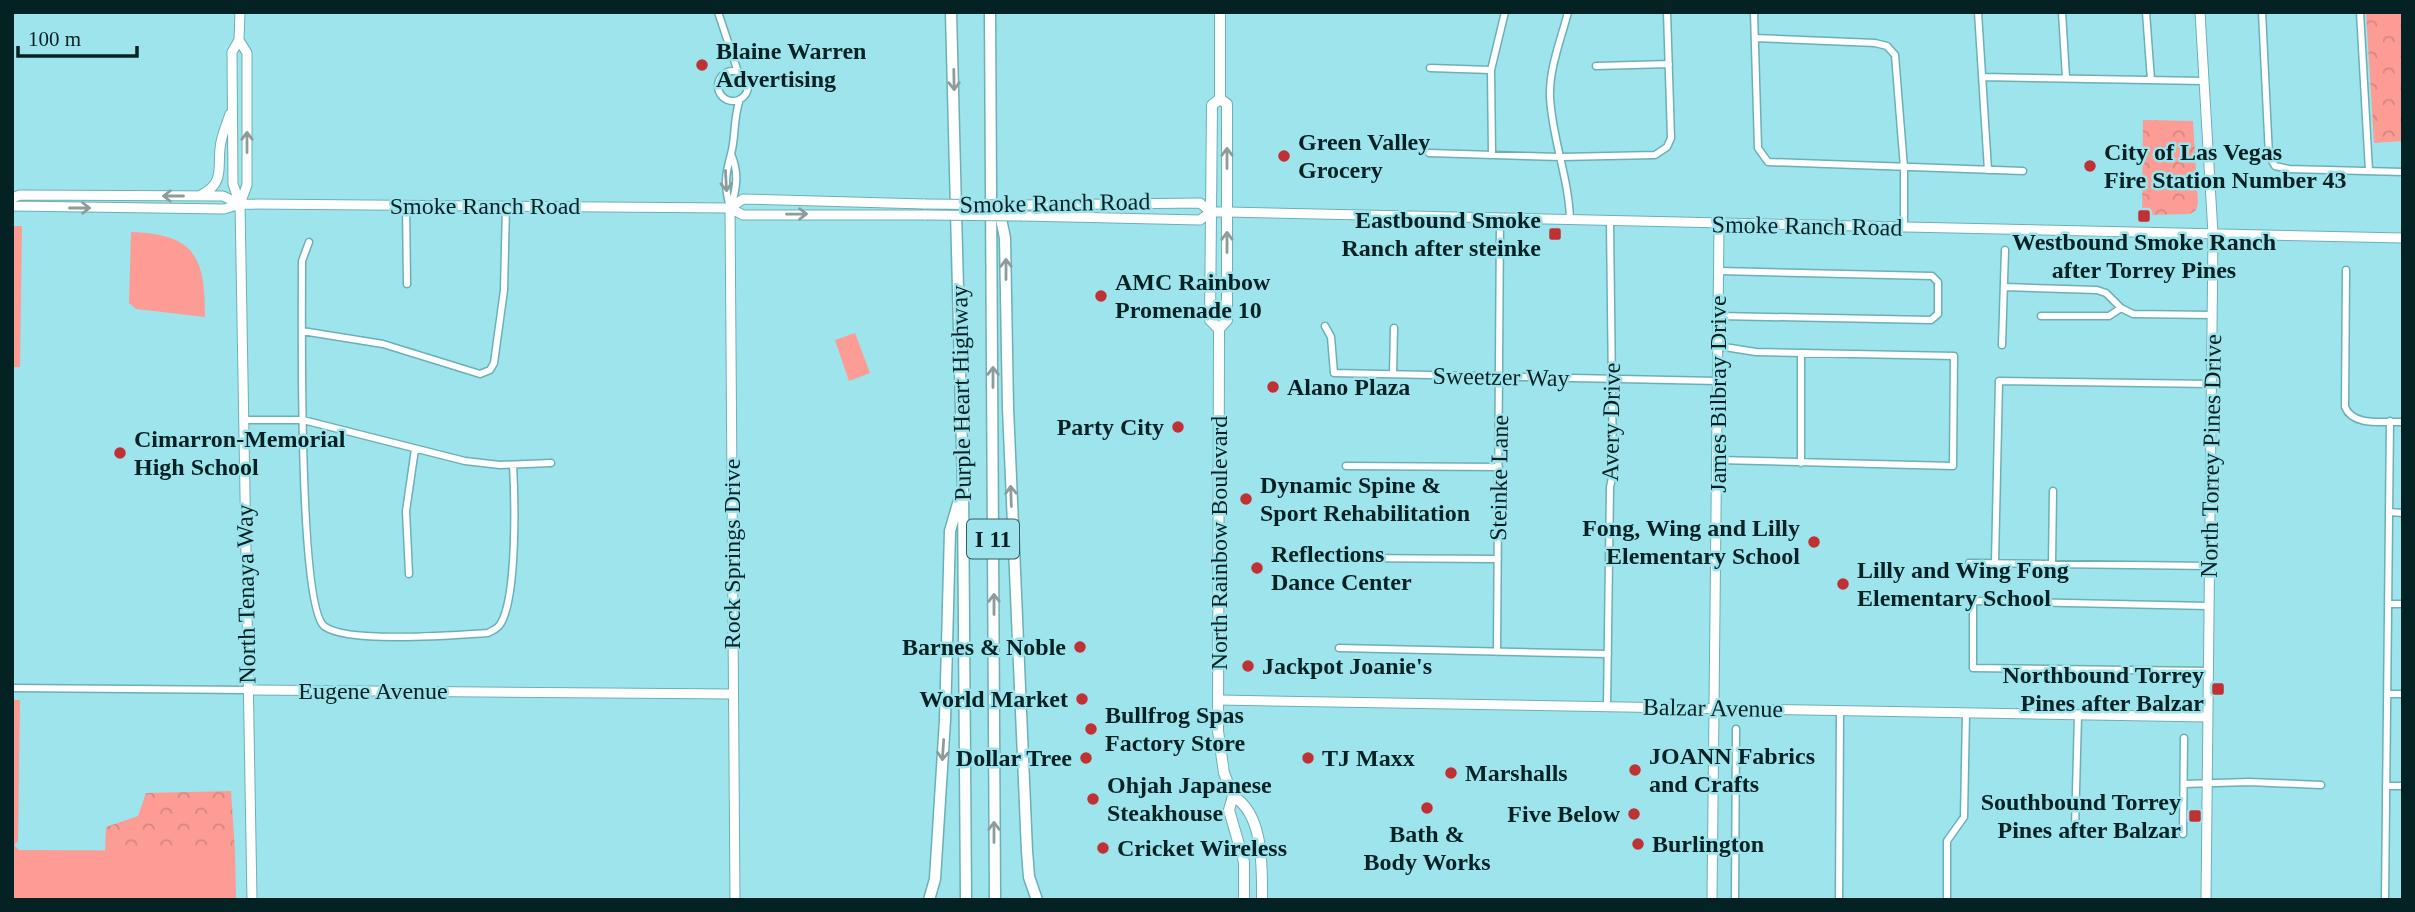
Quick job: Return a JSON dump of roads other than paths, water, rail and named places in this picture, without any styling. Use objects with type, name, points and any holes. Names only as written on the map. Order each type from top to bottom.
[{"type":"highway","name":"Purple Heart Highway","points":[[951,12],[963,488],[966,900]]},
{"type":"highway","name":"Purple Heart Highway","points":[[990,12],[995,900]]},
{"type":"highway","points":[[992,178],[1005,238],[1010,459],[1027,851],[1029,877],[1037,900]]},
{"type":"highway","points":[[929,900],[934,879],[944,733],[950,531],[963,488]]},
{"type":"main road","name":"North Tenaya Way","points":[[240,12],[239,40],[232,52],[232,106],[233,184],[240,204],[251,900]]},
{"type":"main road","name":"North Rainbow Boulevard","points":[[1220,12],[1220,99]]},
{"type":"main road","name":"North Torrey Pines Drive","points":[[2200,12],[2213,234],[2206,900]]},
{"type":"main road","name":"North Tenaya Way","points":[[239,40],[247,52],[247,185],[240,204]]},
{"type":"main road","name":"North Rainbow Boulevard","points":[[1219,329],[1210,320],[1212,105],[1220,99]]},
{"type":"main road","name":"North Rainbow Boulevard","points":[[1220,99],[1227,104],[1227,320],[1219,329],[1220,753],[1233,796],[1229,810],[1240,844],[1244,900]]},
{"type":"main road","points":[[197,196],[213,188],[220,177],[220,143],[232,106]]},
{"type":"main road","name":"Smoke Ranch Road","points":[[12,198],[20,195],[223,196],[240,204]]},
{"type":"main road","name":"Smoke Ranch Road","points":[[730,208],[743,199],[1023,205],[1200,203],[1211,212]]},
{"type":"main road","name":"Smoke Ranch Road","points":[[12,206],[224,209],[240,204],[730,208],[743,215],[1200,220],[1211,212],[1227,212],[2403,238]]},
{"type":"main road","name":"Rock Springs Drive","points":[[730,208],[735,900]]},
{"type":"main road","name":"James Bilbray Drive","points":[[1712,900],[1719,224]]},
{"type":"main road","name":"Eugene Avenue","points":[[248,690],[733,694]]},
{"type":"main road","name":"Balzar Avenue","points":[[1219,700],[2208,717]]},
{"type":"main road","name":"North Rainbow Boulevard","points":[[1233,796],[1244,802],[1257,835],[1261,859],[1262,900]]},
{"type":"street","name":"Rock Springs Drive","points":[[718,12],[728,35],[738,72],[747,83],[747,92],[740,99],[733,124],[731,154],[725,166],[725,189],[730,208]]},
{"type":"street","points":[[1492,155],[1491,70],[1506,12]]},
{"type":"street","points":[[1568,12],[1551,74],[1550,96],[1569,192],[1570,220]]},
{"type":"street","points":[[1429,153],[1561,158],[1656,155],[1667,147],[1671,138],[1667,12]]},
{"type":"street","points":[[1754,12],[1758,148],[1763,159],[1783,165],[2023,170]]},
{"type":"street","points":[[1978,12],[1988,170]]},
{"type":"street","points":[[2062,12],[2066,78]]},
{"type":"street","points":[[2146,12],[2151,80]]},
{"type":"street","points":[[2262,12],[2269,156],[2275,166],[2289,169],[2403,172]]},
{"type":"street","points":[[2360,12],[2369,171]]},
{"type":"street","points":[[1755,38],[1875,43],[1891,50],[1898,66],[1904,168],[1904,228]]},
{"type":"street","name":"Rock Springs Drive","points":[[732,55],[728,72],[719,83],[720,93],[726,99],[733,124]]},
{"type":"street","points":[[1596,66],[1669,64]]},
{"type":"street","points":[[1430,68],[1491,70]]},
{"type":"street","points":[[728,72],[738,72]]},
{"type":"street","points":[[1982,76],[2204,81]]},
{"type":"street","points":[[726,99],[740,99]]},
{"type":"street","name":"Rock Springs Drive","points":[[730,208],[736,189],[736,165],[731,154]]},
{"type":"street","points":[[406,205],[407,284]]},
{"type":"street","points":[[302,331],[383,344],[480,374],[490,370],[494,363],[504,290],[506,206]]},
{"type":"street","name":"Steinke Lane","points":[[1497,652],[1500,219]]},
{"type":"street","name":"Avery Drive","points":[[1607,706],[1613,379],[1610,221]]},
{"type":"street","points":[[309,242],[302,261],[303,420],[309,559],[317,616],[322,624],[338,631],[387,636],[424,637],[496,629],[502,622],[510,580],[515,510],[513,465]]},
{"type":"street","points":[[2002,345],[2005,250]]},
{"type":"street","points":[[2346,270],[2345,407],[2348,415],[2356,420],[2403,422]]},
{"type":"street","points":[[1718,316],[1931,320],[1938,314],[1938,282],[1932,276],[1719,271]]},
{"type":"street","points":[[2005,287],[2098,290],[2106,293],[2120,308],[2133,314],[2212,315]]},
{"type":"street","points":[[2041,316],[2109,316],[2120,308]]},
{"type":"street","name":"Sweetzer Way","points":[[1325,326],[1331,337],[1334,373],[1718,381]]},
{"type":"street","points":[[1393,374],[1394,328]]},
{"type":"street","points":[[1718,346],[1756,352],[1954,356],[1953,466],[1718,460]]},
{"type":"street","points":[[1801,353],[1801,463]]},
{"type":"street","points":[[1995,563],[1998,381],[2212,384]]},
{"type":"street","points":[[243,420],[303,420],[465,461],[513,465],[551,463]]},
{"type":"street","points":[[2385,900],[2390,421]]},
{"type":"street","points":[[409,574],[406,511],[415,449]]},
{"type":"street","points":[[1346,466],[1499,467]]},
{"type":"street","points":[[2052,564],[2053,491]]},
{"type":"street","points":[[2389,512],[2403,513]]},
{"type":"street","points":[[1347,558],[1498,559]]},
{"type":"street","points":[[1969,563],[2210,566]]},
{"type":"street","points":[[2208,671],[1973,668],[1973,601],[2209,606]]},
{"type":"street","points":[[2388,604],[2403,604]]},
{"type":"street","points":[[1339,648],[1608,654]]},
{"type":"street","name":"Eugene Avenue","points":[[12,688],[248,690]]},
{"type":"street","points":[[2387,694],[2403,694]]},
{"type":"street","points":[[1839,900],[1840,710]]},
{"type":"street","points":[[1947,900],[1947,841],[1964,817],[1966,713]]},
{"type":"street","points":[[2075,829],[2078,715]]},
{"type":"street","points":[[1735,900],[1736,729]]},
{"type":"street","points":[[2183,834],[2185,738]]},
{"type":"street","points":[[2184,784],[2321,785]]},
{"type":"street","points":[[2386,786],[2403,786]]},
{"type":"place","name":"Blaine Warren Advertising","points":[[702,65]]},
{"type":"place","name":"Green Valley Grocery","points":[[1284,156]]},
{"type":"place","name":"City of Las Vegas Fire Station Number 43","points":[[2090,166]]},
{"type":"place","name":"Westbound Smoke Ranch after Torrey Pines","points":[[2144,216]]},
{"type":"place","name":"Eastbound Smoke Ranch after steinke","points":[[1555,234]]},
{"type":"place","name":"AMC Rainbow Promenade 10","points":[[1101,296]]},
{"type":"place","name":"Alano Plaza","points":[[1273,387]]},
{"type":"place","name":"Party City","points":[[1178,427]]},
{"type":"place","name":"Cimarron-Memorial High School","points":[[120,453]]},
{"type":"place","name":"Dynamic Spine & Sport Rehabilitation","points":[[1246,499]]},
{"type":"place","name":"Fong, Wing and Lilly Elementary School","points":[[1814,542]]},
{"type":"place","name":"Reflections Dance Center","points":[[1257,568]]},
{"type":"place","name":"Lilly and Wing Fong Elementary School","points":[[1843,584]]},
{"type":"place","name":"Barnes & Noble","points":[[1080,647]]},
{"type":"place","name":"Jackpot Joanie's","points":[[1248,666]]},
{"type":"place","name":"Northbound Torrey Pines after Balzar","points":[[2218,689]]},
{"type":"place","name":"World Market","points":[[1082,699]]},
{"type":"place","name":"Bullfrog Spas Factory Store","points":[[1091,729]]},
{"type":"place","name":"Dollar Tree","points":[[1086,758]]},
{"type":"place","name":"TJ Maxx","points":[[1308,758]]},
{"type":"place","name":"JOANN Fabrics and Crafts","points":[[1635,770]]},
{"type":"place","name":"Marshalls","points":[[1451,773]]},
{"type":"place","name":"Ohjah Japanese Steakhouse","points":[[1093,799]]},
{"type":"place","name":"Bath & Body Works","points":[[1427,808]]},
{"type":"place","name":"Five Below","points":[[1634,814]]},
{"type":"place","name":"Southbound Torrey Pines after Balzar","points":[[2195,816]]},
{"type":"place","name":"Burlington","points":[[1638,844]]},
{"type":"place","name":"Cricket Wireless","points":[[1103,848]]}]
